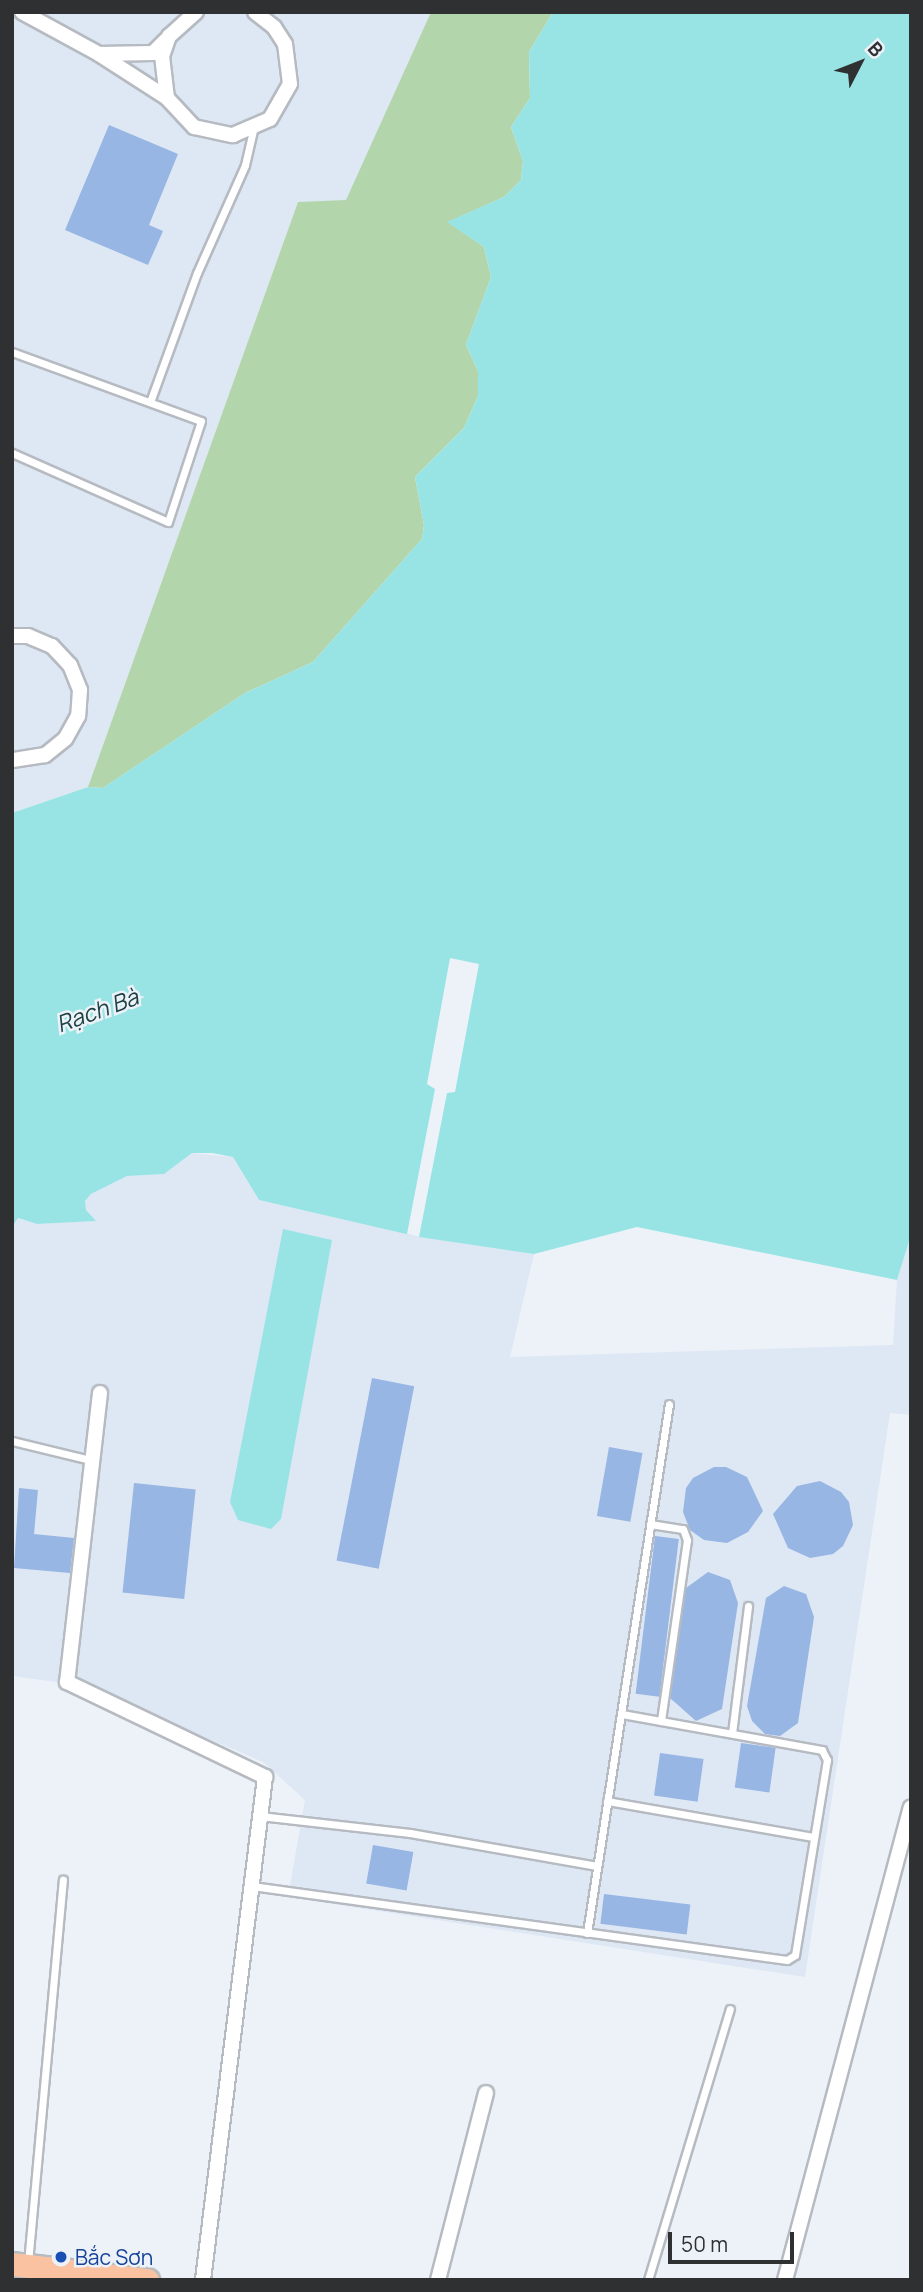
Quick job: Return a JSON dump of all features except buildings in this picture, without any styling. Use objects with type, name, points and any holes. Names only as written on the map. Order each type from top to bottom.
[{"type":"main road","points":[[20,2265],[147,2280]]},
{"type":"street","points":[[22,12],[99,54],[167,98]]},
{"type":"street","points":[[99,54],[153,53],[196,12]]},
{"type":"street","points":[[169,36],[161,77],[167,98],[178,115],[213,134],[253,130],[283,103],[291,64],[274,27],[255,12]]},
{"type":"street","points":[[12,636],[28,636],[52,646],[71,665],[80,690],[78,716],[65,739],[45,755],[12,760]]},
{"type":"street","points":[[100,1393],[67,1682],[265,1777],[203,2280]]},
{"type":"street","points":[[785,2280],[911,1808]]},
{"type":"street","points":[[438,2280],[486,2093]]},
{"type":"lane","points":[[150,402],[197,273],[245,165],[253,130]]},
{"type":"lane","points":[[12,352],[201,421],[168,522],[12,453]]},
{"type":"lane","points":[[587,1933],[669,1404]]},
{"type":"lane","points":[[12,1441],[94,1461]]},
{"type":"lane","points":[[650,1524],[683,1529],[687,1540],[662,1721]]},
{"type":"lane","points":[[732,1733],[748,1606]]},
{"type":"lane","points":[[252,1886],[787,1960],[795,1955],[827,1760],[822,1750],[621,1714]]},
{"type":"lane","points":[[607,1801],[814,1837]]},
{"type":"lane","points":[[260,1816],[397,1831],[597,1866]]},
{"type":"lane","points":[[20,2265],[63,1881]]},
{"type":"lane","points":[[648,2280],[730,2009]]},
{"type":"shaded area","points":[[12,12],[431,12],[346,201],[298,202],[88,787],[12,813]]},
{"type":"shaded area","points":[[192,1153],[233,1157],[259,1200],[420,1237],[534,1254],[510,1357],[893,1345],[897,1280],[911,1235],[911,1415],[890,1413],[805,1977],[288,1897],[305,1800],[263,1762],[85,1686],[12,1676],[12,1227],[17,1218],[37,1224],[95,1221],[86,1210],[85,1201],[91,1194],[127,1176],[164,1174]]},
{"type":"green space","points":[[431,12],[553,12],[529,52],[530,98],[511,127],[523,161],[521,180],[504,197],[448,222],[484,247],[491,277],[466,345],[478,371],[478,396],[464,428],[415,477],[424,525],[422,539],[313,662],[245,693],[103,788],[88,787],[298,202],[346,200]]},
{"type":"water","name":"Rạch Bà","points":[[553,12],[911,12],[911,1235],[897,1280],[637,1227],[534,1254],[419,1237],[259,1200],[233,1157],[212,1153],[192,1153],[164,1174],[127,1176],[91,1194],[85,1201],[86,1210],[96,1221],[37,1224],[18,1218],[12,1227],[12,813],[88,787],[103,788],[245,693],[313,662],[422,539],[424,525],[415,477],[464,428],[478,396],[478,371],[466,345],[491,277],[484,247],[447,222],[504,197],[521,180],[523,161],[511,127],[530,98],[529,52]]},
{"type":"water","points":[[283,1229],[332,1240],[281,1519],[271,1529],[238,1520],[230,1502]]},
{"type":"pier","points":[[450,958],[479,964],[455,1092],[447,1093],[419,1237],[407,1234],[435,1089],[427,1084]]},
{"type":"place","name":"Bắc Sơn","points":[[61,2257]]}]
